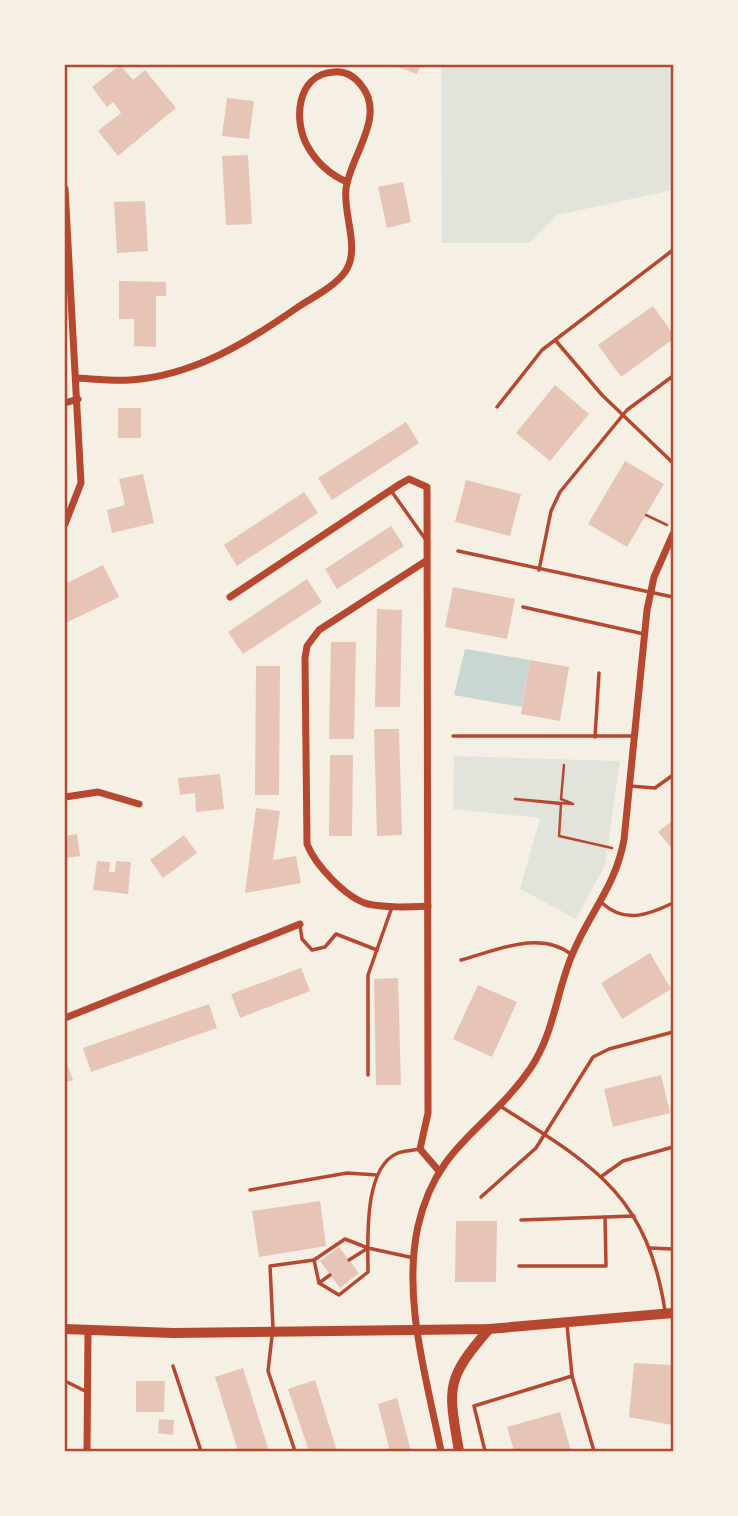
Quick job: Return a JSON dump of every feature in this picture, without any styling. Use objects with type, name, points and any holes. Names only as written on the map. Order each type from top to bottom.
[{"type":"main road","points":[[65,1329],[273,1332],[489,1329],[669,1314]]},
{"type":"main road","points":[[459,1451],[450,1395],[452,1380],[459,1365],[489,1329]]},
{"type":"street","points":[[77,378],[144,378],[210,359],[252,339],[344,273],[351,260],[347,182],[370,120],[370,103],[355,79],[345,73],[330,72],[316,78],[305,89],[300,102],[300,125],[307,146],[319,162],[347,182]]},
{"type":"street","points":[[65,189],[81,483],[65,524]]},
{"type":"street","points":[[65,403],[78,399]]},
{"type":"street","points":[[230,597],[410,479],[427,487],[428,1113],[420,1149],[439,1171]]},
{"type":"street","points":[[441,1451],[417,1330],[414,1258],[424,1207],[439,1171],[466,1135],[522,1080],[541,1051],[572,955],[602,903],[622,850],[650,593],[658,566],[673,534]]},
{"type":"street","points":[[426,561],[319,630],[307,646],[305,657],[307,844],[313,860],[365,903],[392,907],[428,906]]},
{"type":"street","points":[[65,797],[98,792],[139,804]]},
{"type":"street","points":[[65,1018],[300,924]]},
{"type":"street","points":[[87,1451],[89,1331]]},
{"type":"lane","points":[[497,407],[534,358],[673,250]]},
{"type":"lane","points":[[556,341],[622,415],[673,463]]},
{"type":"lane","points":[[539,570],[551,511],[557,497],[622,415],[673,376]]},
{"type":"lane","points":[[391,490],[427,541]]},
{"type":"lane","points":[[458,551],[673,597]]},
{"type":"lane","points":[[523,607],[644,634]]},
{"type":"lane","points":[[595,737],[599,673]]},
{"type":"lane","points":[[453,736],[635,736]]},
{"type":"lane","points":[[630,786],[656,789],[673,775]]},
{"type":"lane","points":[[602,903],[621,915],[636,916],[673,903]]},
{"type":"lane","points":[[368,1075],[368,975],[392,907]]},
{"type":"lane","points":[[300,924],[302,939],[312,950],[326,947],[336,934],[377,950]]},
{"type":"lane","points":[[461,960],[536,942],[553,944],[572,955]]},
{"type":"lane","points":[[481,1197],[523,1163],[545,1135],[598,1054],[673,1031]]},
{"type":"lane","points":[[498,1105],[602,1176],[634,1216],[650,1248],[669,1314]]},
{"type":"lane","points":[[602,1176],[623,1161],[673,1147]]},
{"type":"lane","points":[[319,1283],[340,1294],[368,1272],[373,1182],[383,1164],[397,1154],[420,1149]]},
{"type":"lane","points":[[250,1190],[347,1173],[377,1175]]},
{"type":"lane","points":[[522,1220],[634,1216]]},
{"type":"lane","points":[[519,1266],[606,1266],[605,1217]]},
{"type":"lane","points":[[295,1451],[268,1371],[268,1350],[273,1332],[270,1266],[314,1260],[345,1239],[368,1248],[414,1258]]},
{"type":"lane","points":[[349,1260],[368,1248]]},
{"type":"lane","points":[[650,1248],[673,1249]]},
{"type":"lane","points":[[314,1260],[319,1283]]},
{"type":"lane","points":[[319,1283],[331,1275]]},
{"type":"lane","points":[[566,1324],[572,1376],[594,1451]]},
{"type":"lane","points":[[173,1366],[201,1451]]},
{"type":"lane","points":[[485,1451],[474,1406],[572,1376]]},
{"type":"lane","points":[[65,1381],[87,1392]]},
{"type":"path","points":[[646,515],[673,528]]},
{"type":"path","points":[[564,765],[561,799],[573,804],[515,799],[561,804],[559,836],[622,850]]},
{"type":"shaded area","points":[[441,65],[673,65],[673,190],[557,215],[529,243],[442,243]]},
{"type":"shaded area","points":[[465,649],[530,660],[522,707],[454,695]]},
{"type":"shaded area","points":[[454,756],[620,761],[605,865],[576,919],[520,889],[540,818],[453,809]]},
{"type":"building","points":[[120,65],[133,80],[145,70],[176,108],[118,156],[98,131],[121,113],[113,102],[107,107],[92,87]]},
{"type":"building","points":[[393,65],[421,65],[417,74]]},
{"type":"building","points":[[227,98],[254,101],[249,139],[222,136]]},
{"type":"building","points":[[248,155],[252,224],[226,225],[222,156]]},
{"type":"building","points":[[403,182],[411,222],[387,228],[378,187]]},
{"type":"building","points":[[145,201],[148,251],[117,253],[114,202]]},
{"type":"building","points":[[119,281],[166,282],[166,296],[156,296],[156,347],[134,346],[134,319],[119,319]]},
{"type":"building","points":[[653,306],[673,334],[673,339],[621,377],[598,345]]},
{"type":"building","points":[[555,385],[589,414],[550,461],[516,433]]},
{"type":"building","points":[[118,408],[141,408],[141,438],[118,438]]},
{"type":"building","points":[[406,422],[419,443],[332,500],[318,478]]},
{"type":"building","points":[[625,461],[664,484],[627,547],[588,524]]},
{"type":"building","points":[[143,474],[154,523],[112,533],[107,510],[125,505],[119,479]]},
{"type":"building","points":[[466,480],[521,494],[510,536],[455,522]]},
{"type":"building","points":[[304,492],[318,513],[237,566],[224,545]]},
{"type":"building","points":[[391,526],[404,546],[337,589],[325,569]]},
{"type":"building","points":[[103,565],[119,597],[66,623],[65,584]]},
{"type":"building","points":[[307,579],[322,602],[243,654],[228,632]]},
{"type":"building","points":[[453,587],[515,599],[507,639],[445,627]]},
{"type":"building","points":[[377,609],[402,610],[400,707],[375,707]]},
{"type":"building","points":[[331,642],[356,642],[354,739],[329,739]]},
{"type":"building","points":[[530,660],[569,667],[560,721],[521,714]]},
{"type":"building","points":[[256,666],[280,666],[279,795],[255,795]]},
{"type":"building","points":[[374,729],[399,729],[402,835],[377,836]]},
{"type":"building","points":[[330,755],[353,755],[352,836],[329,836]]},
{"type":"building","points":[[220,774],[224,809],[196,812],[195,793],[180,795],[178,778]]},
{"type":"building","points":[[256,808],[280,811],[273,860],[296,856],[301,883],[245,893]]},
{"type":"building","points":[[673,820],[673,850],[658,832]]},
{"type":"building","points":[[77,834],[80,856],[65,858],[65,836]]},
{"type":"building","points":[[184,835],[197,853],[163,878],[150,860]]},
{"type":"building","points":[[97,861],[110,862],[109,872],[115,872],[116,861],[131,862],[128,894],[93,890]]},
{"type":"building","points":[[650,953],[671,989],[622,1019],[601,983]]},
{"type":"building","points":[[301,968],[310,991],[240,1018],[231,994]]},
{"type":"building","points":[[398,978],[401,1085],[376,1085],[374,979]]},
{"type":"building","points":[[478,985],[517,1002],[492,1057],[453,1039]]},
{"type":"building","points":[[209,1004],[217,1028],[91,1072],[83,1048]]},
{"type":"building","points":[[65,1058],[73,1080],[65,1083]]},
{"type":"building","points":[[661,1075],[670,1113],[613,1127],[604,1089]]},
{"type":"building","points":[[320,1201],[326,1246],[259,1257],[252,1211]]},
{"type":"building","points":[[456,1221],[497,1221],[496,1282],[455,1282]]},
{"type":"building","points":[[339,1247],[359,1273],[340,1288],[320,1261]]},
{"type":"building","points":[[634,1363],[673,1365],[672,1425],[629,1417]]},
{"type":"building","points":[[243,1368],[268,1448],[259,1451],[238,1451],[215,1377]]},
{"type":"building","points":[[315,1380],[337,1451],[309,1451],[288,1389]]},
{"type":"building","points":[[136,1381],[165,1381],[164,1412],[136,1412]]},
{"type":"building","points":[[397,1398],[411,1451],[390,1451],[378,1404]]},
{"type":"building","points":[[560,1412],[571,1451],[514,1451],[507,1427]]},
{"type":"building","points":[[159,1419],[174,1420],[173,1435],[158,1433]]}]
